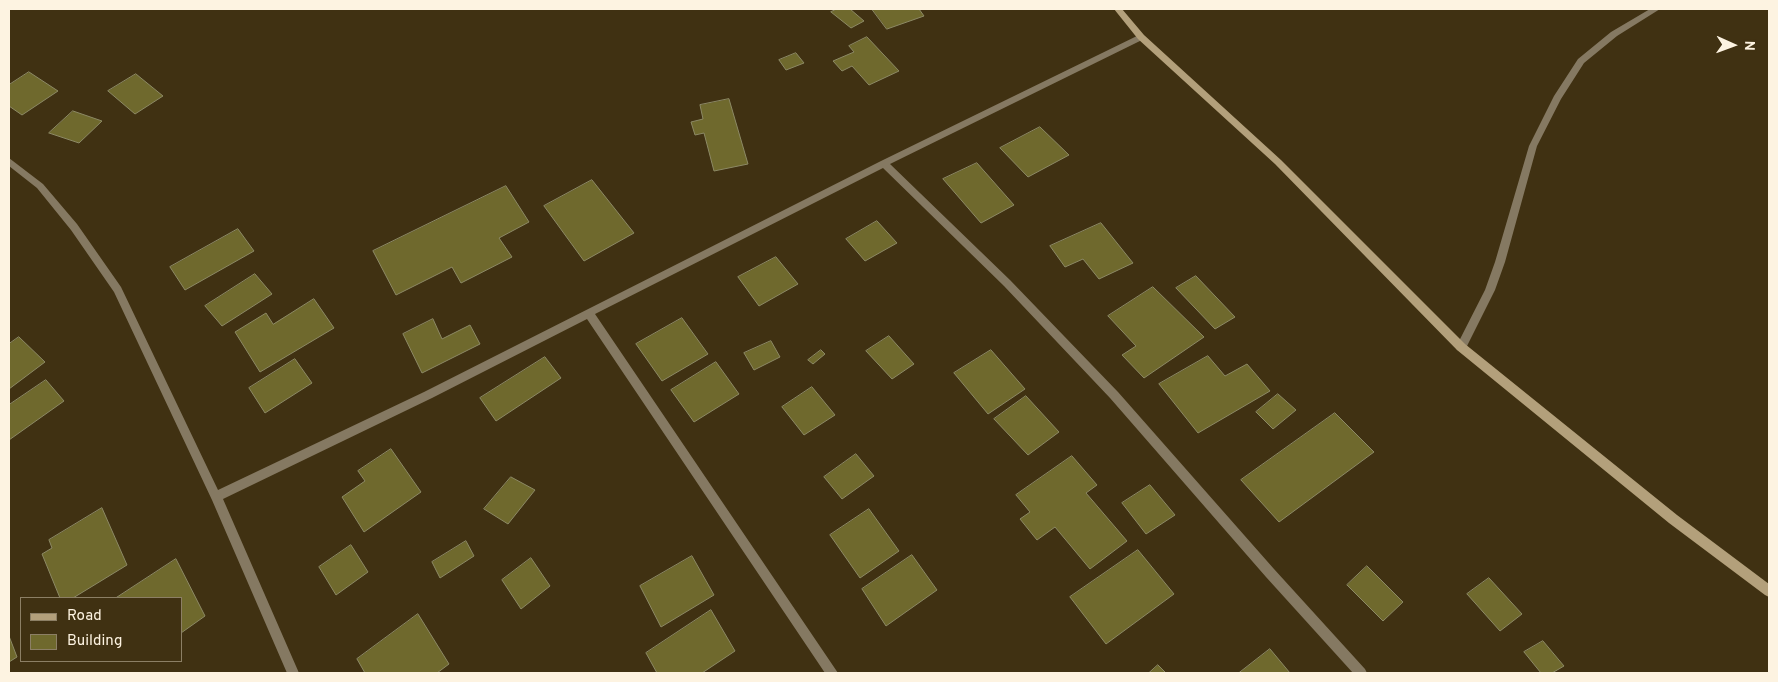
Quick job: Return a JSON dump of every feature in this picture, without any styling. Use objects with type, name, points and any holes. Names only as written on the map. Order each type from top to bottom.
[{"type":"main road","points":[[1118,9],[1142,37],[1278,162],[1461,347],[1673,520],[1769,591]]},
{"type":"street","points":[[1461,347],[1490,290],[1500,262],[1533,146],[1558,98],[1581,61],[1614,34],[1656,9]]},
{"type":"street","points":[[216,497],[428,395],[884,163],[1142,37]]},
{"type":"street","points":[[9,160],[40,186],[74,227],[118,290],[216,497],[293,673]]},
{"type":"street","points":[[884,163],[1007,283],[1114,395],[1270,574],[1361,673]]},
{"type":"street","points":[[589,313],[832,673]]},
{"type":"building","points":[[837,9],[850,9],[864,21],[851,28],[831,12]]},
{"type":"building","points":[[872,9],[919,9],[924,16],[887,29]]},
{"type":"building","points":[[867,37],[899,71],[869,85],[852,66],[842,71],[833,61],[854,52],[849,46]]},
{"type":"building","points":[[796,53],[804,63],[786,70],[779,60]]},
{"type":"building","points":[[29,72],[58,91],[22,115],[9,106],[9,85]]},
{"type":"building","points":[[136,74],[163,96],[135,114],[108,91]]},
{"type":"building","points":[[729,99],[748,164],[714,171],[704,133],[695,135],[691,122],[703,119],[700,105]]},
{"type":"building","points":[[73,111],[102,121],[79,143],[49,133]]},
{"type":"building","points":[[1040,127],[1069,155],[1028,177],[1000,148]]},
{"type":"building","points":[[977,163],[1014,205],[981,223],[943,179]]},
{"type":"building","points":[[592,180],[634,233],[584,261],[544,206]]},
{"type":"building","points":[[506,186],[529,222],[499,238],[512,257],[461,283],[452,267],[396,295],[373,251]]},
{"type":"building","points":[[877,221],[897,243],[865,261],[846,239]]},
{"type":"building","points":[[1101,223],[1133,263],[1099,279],[1083,259],[1065,267],[1050,246]]},
{"type":"building","points":[[238,229],[254,251],[185,290],[170,267]]},
{"type":"building","points":[[776,257],[798,284],[759,306],[738,277]]},
{"type":"building","points":[[255,274],[272,294],[222,326],[205,306]]},
{"type":"building","points":[[1196,276],[1235,317],[1215,329],[1176,288]]},
{"type":"building","points":[[1153,287],[1204,337],[1144,378],[1122,355],[1136,346],[1108,316]]},
{"type":"building","points":[[314,299],[334,328],[260,372],[235,332],[266,313],[273,324]]},
{"type":"building","points":[[682,318],[708,354],[662,381],[636,344]]},
{"type":"building","points":[[433,319],[442,339],[470,325],[480,344],[422,373],[403,334]]},
{"type":"building","points":[[889,336],[914,364],[892,379],[866,351]]},
{"type":"building","points":[[19,337],[45,362],[9,389],[9,344]]},
{"type":"building","points":[[771,341],[780,357],[754,370],[744,353]]},
{"type":"building","points":[[821,350],[825,354],[813,364],[808,360]]},
{"type":"building","points":[[991,350],[1025,389],[988,414],[954,373]]},
{"type":"building","points":[[1208,356],[1225,376],[1247,364],[1270,391],[1198,433],[1159,384]]},
{"type":"building","points":[[545,357],[561,378],[496,421],[480,398]]},
{"type":"building","points":[[295,359],[312,383],[265,413],[249,388]]},
{"type":"building","points":[[716,362],[739,394],[694,422],[671,390]]},
{"type":"building","points":[[46,380],[64,401],[9,440],[9,405]]},
{"type":"building","points":[[812,387],[835,415],[804,435],[782,407]]},
{"type":"building","points":[[1278,394],[1296,410],[1273,429],[1256,412]]},
{"type":"building","points":[[1026,396],[1059,432],[1028,455],[994,419]]},
{"type":"building","points":[[1335,413],[1374,452],[1279,522],[1241,480]]},
{"type":"building","points":[[391,449],[421,492],[364,532],[342,497],[365,481],[358,471]]},
{"type":"building","points":[[856,454],[874,476],[842,499],[824,477]]},
{"type":"building","points":[[1072,456],[1097,485],[1086,493],[1127,541],[1090,569],[1055,527],[1037,540],[1020,519],[1030,512],[1016,495]]},
{"type":"building","points":[[511,477],[535,490],[508,524],[484,509]]},
{"type":"building","points":[[1150,485],[1175,515],[1146,534],[1122,503]]},
{"type":"building","points":[[102,508],[127,565],[75,597],[60,597],[42,554],[52,548],[49,540]]},
{"type":"building","points":[[869,509],[899,551],[860,578],[830,535]]},
{"type":"building","points":[[466,541],[474,556],[440,578],[432,562]]},
{"type":"building","points":[[351,545],[368,572],[336,595],[319,567]]},
{"type":"building","points":[[1138,550],[1174,594],[1106,644],[1070,597]]},
{"type":"building","points":[[912,555],[937,590],[886,626],[862,589]]},
{"type":"building","points":[[692,556],[714,595],[661,627],[640,586]]},
{"type":"building","points":[[531,558],[550,586],[521,609],[502,580]]},
{"type":"building","points":[[176,559],[205,616],[182,632],[182,597],[118,597]]},
{"type":"building","points":[[1367,566],[1403,602],[1383,621],[1347,585]]},
{"type":"building","points":[[1489,578],[1522,614],[1500,631],[1467,594]]},
{"type":"building","points":[[711,610],[735,651],[702,673],[657,673],[646,653]]},
{"type":"building","points":[[418,614],[449,664],[437,673],[365,673],[357,659]]},
{"type":"building","points":[[9,636],[17,657],[9,662]]},
{"type":"building","points":[[1543,641],[1564,666],[1552,673],[1541,673],[1524,652]]},
{"type":"building","points":[[1270,649],[1290,673],[1239,673]]},
{"type":"building","points":[[1158,665],[1166,673],[1149,673]]}]
